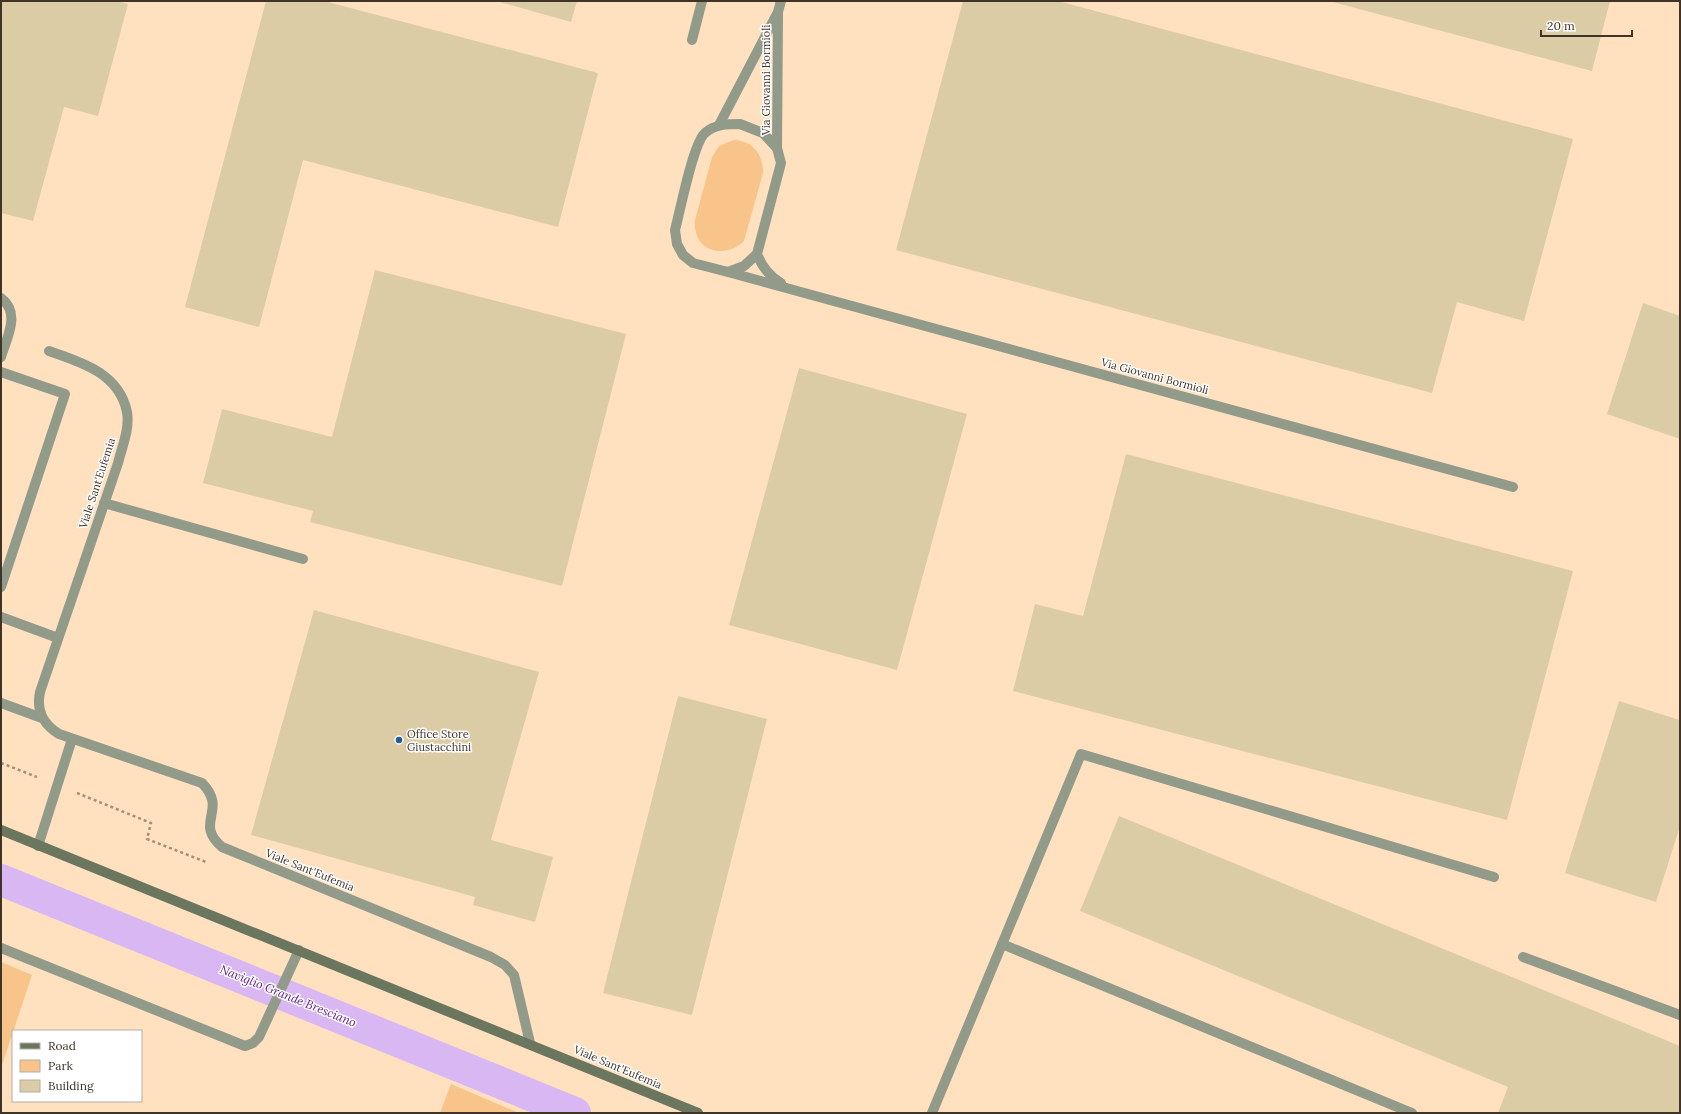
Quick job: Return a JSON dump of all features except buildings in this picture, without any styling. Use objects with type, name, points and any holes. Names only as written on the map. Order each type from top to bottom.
[{"type":"main road","name":"Viale Sant'Eufemia","points":[[1,830],[530,1043],[698,1113]]},
{"type":"street","points":[[692,40],[702,1]]},
{"type":"street","name":"Via Giovanni Bormioli","points":[[719,125],[778,12],[781,1]]},
{"type":"street","name":"Via Giovanni Bormioli","points":[[778,12],[777,148],[781,163],[756,254],[762,267],[772,278],[790,288]]},
{"type":"street","name":"Via Giovanni Bormioli","points":[[777,148],[763,133],[740,124],[719,125],[705,133],[697,147],[675,230],[676,244],[683,255],[693,263],[790,288],[1513,487]]},
{"type":"street","points":[[728,272],[744,266],[756,254]]},
{"type":"street","points":[[1,298],[10,307],[13,318],[1,357]]},
{"type":"street","name":"Viale Sant'Eufemia","points":[[49,351],[76,360],[102,373],[118,389],[127,412],[126,433],[118,463],[40,692],[39,710],[42,718],[49,728],[58,734],[202,783],[211,792],[214,803],[209,828],[213,840],[222,847],[491,957],[505,965],[514,975],[530,1043]]},
{"type":"street","points":[[1,372],[65,394],[1,587]]},
{"type":"street","points":[[104,503],[303,559]]},
{"type":"street","points":[[1,617],[58,638]]},
{"type":"street","name":"Viale Sant'Eufemia","points":[[1,703],[42,718]]},
{"type":"street","points":[[38,846],[72,739]]},
{"type":"street","points":[[932,1113],[1081,754],[1494,877]]},
{"type":"street","points":[[1002,944],[1412,1113]]},
{"type":"street","points":[[1,948],[245,1046],[253,1043],[259,1037],[299,950]]},
{"type":"street","points":[[1523,957],[1680,1015]]},
{"type":"green space","points":[[734,140],[747,143],[756,150],[763,166],[763,173],[744,241],[736,247],[718,251],[710,249],[698,239],[695,230],[695,220],[712,157],[719,146]]},
{"type":"green space","points":[[1,962],[32,975],[14,1030],[12,1030],[12,1035],[1,1068]]},
{"type":"green space","points":[[451,1084],[519,1113],[440,1113]]},
{"type":"waterway","name":"Naviglio Grande Bresciano","points":[[1,880],[575,1113]]},
{"type":"place","name":"Office Store Giustacchini","points":[[399,740]]}]
